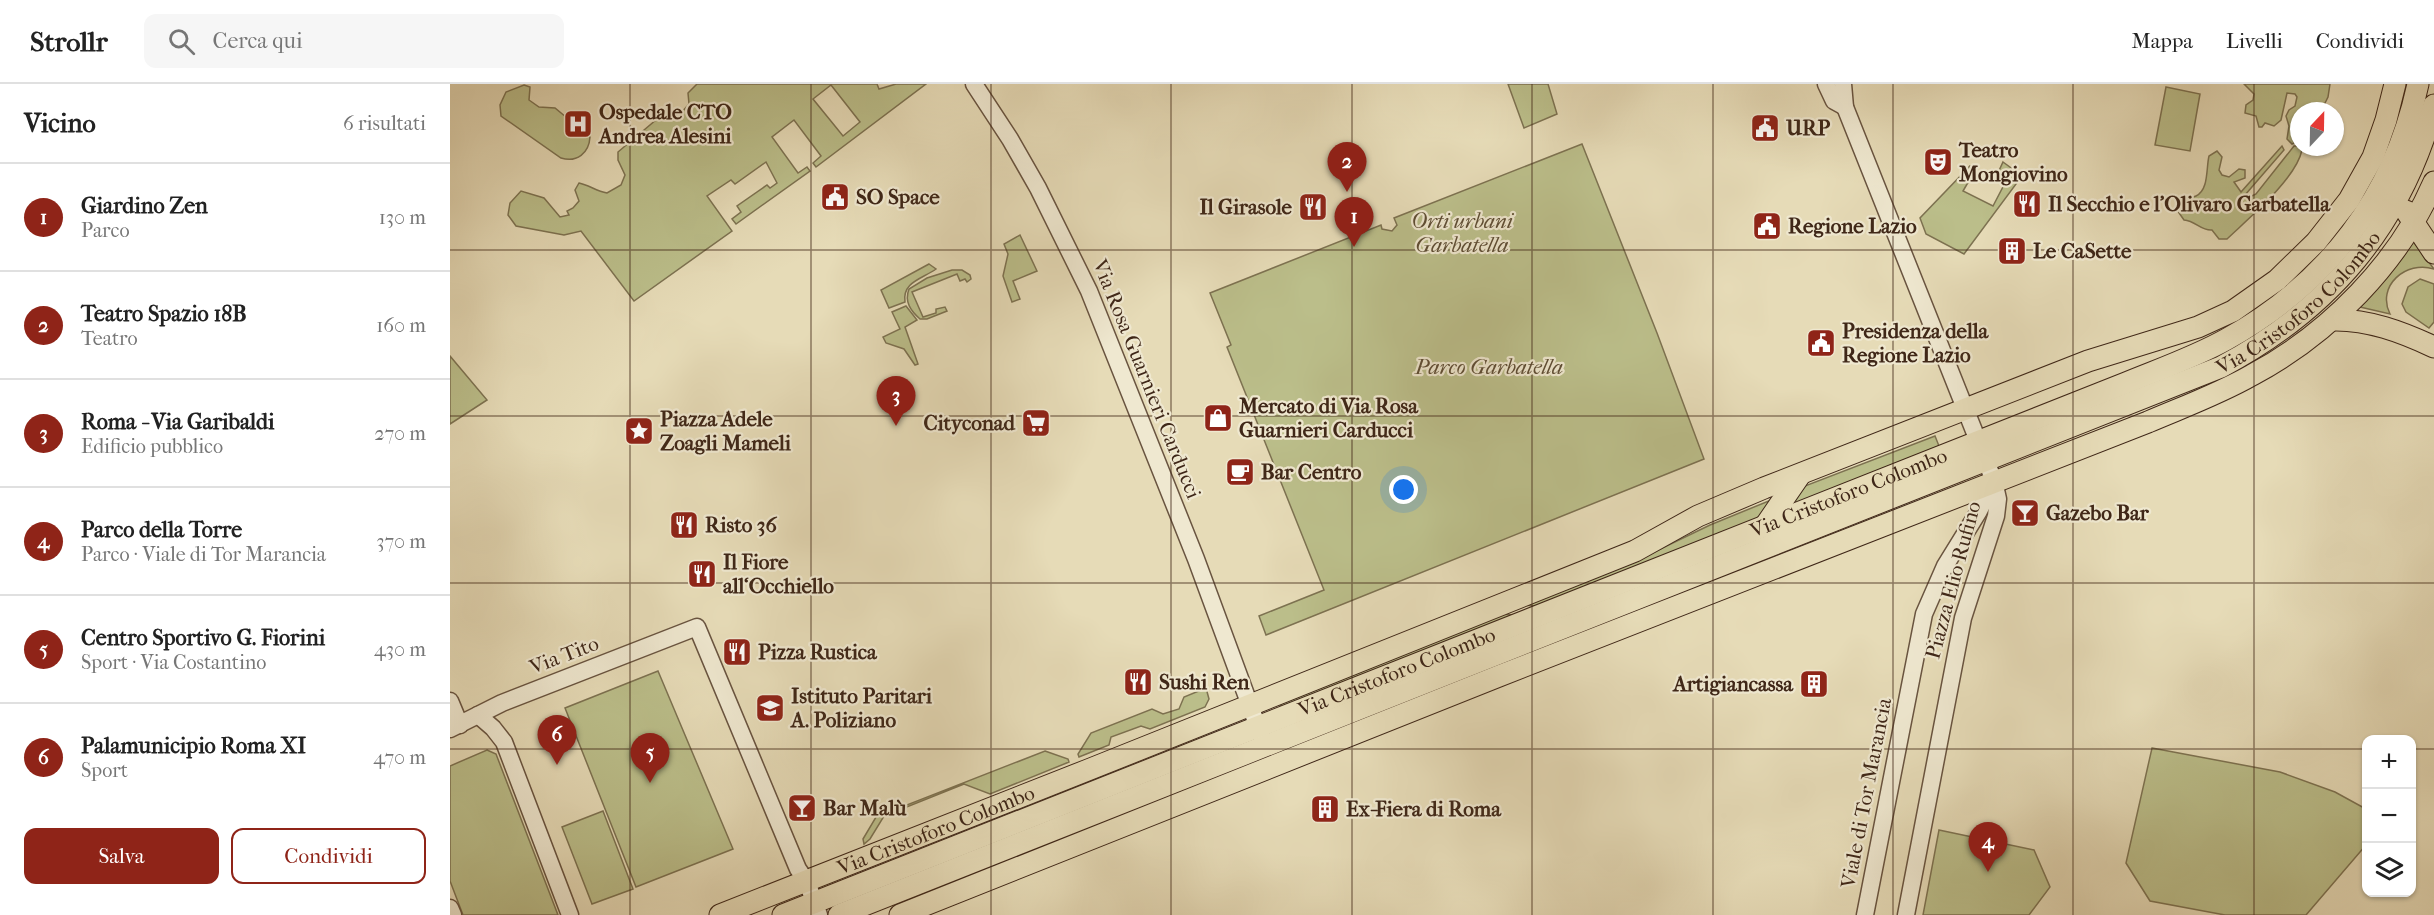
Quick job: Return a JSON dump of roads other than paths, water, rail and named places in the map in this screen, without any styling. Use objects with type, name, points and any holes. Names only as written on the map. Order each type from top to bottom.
[{"type":"main road","name":"Via Cristoforo Colombo","points":[[720,915],[1635,551],[1698,516],[1800,475],[2098,358],[2211,322],[2248,302],[2277,280],[2316,242],[2354,193],[2369,167],[2380,138],[2395,84]]},
{"type":"main road","name":"Via Cristoforo Colombo","points":[[839,915],[915,885],[1542,614],[1765,526],[1981,451],[2151,396],[2221,367],[2279,333],[2323,296],[2360,255],[2382,226],[2387,198],[2418,84]]},
{"type":"main road","name":"Via Cristoforo Colombo","points":[[783,915],[817,909],[1013,824],[1132,777],[1261,736],[1594,616],[1703,572],[1981,451],[2225,340],[2274,309],[2331,257],[2360,222],[2387,198],[2419,152],[2434,105]]},
{"type":"main road","name":"Via Cristoforo Colombo","points":[[900,915],[2219,392],[2276,362],[2332,320],[2382,266],[2414,220],[2434,182]]},
{"type":"main road","points":[[2354,193],[2368,192],[2387,198],[2414,220],[2434,253]]},
{"type":"main road","points":[[2332,320],[2353,321],[2383,327],[2434,347]]},
{"type":"main road","points":[[2098,358],[2148,374]]},
{"type":"main road","points":[[2221,367],[2276,362]]},
{"type":"main road","points":[[2120,432],[2151,396]]},
{"type":"main road","points":[[1765,526],[1800,475]]},
{"type":"main road","points":[[1703,572],[1752,576]]},
{"type":"main road","points":[[1494,608],[1542,614]]},
{"type":"main road","points":[[1594,616],[1645,618]]},
{"type":"main road","points":[[1132,777],[1161,740]]},
{"type":"main road","points":[[986,809],[1013,824]]},
{"type":"main road","points":[[915,885],[959,891]]},
{"type":"street","name":"Via Rosa Guarnieri Carducci","points":[[974,84],[1010,139],[1038,188],[1089,291],[1196,559],[1261,736]]},
{"type":"street","points":[[1826,84],[1834,101],[1845,107]]},
{"type":"street","points":[[1843,84],[1845,107],[1994,481]]},
{"type":"street","name":"Piazza Elio Rufino","points":[[1910,680],[1924,614],[1949,558],[1979,511],[1994,481]]},
{"type":"street","name":"Piazza Elio Rufino","points":[[1905,915],[1963,618],[1997,512],[1998,499],[1994,481]]},
{"type":"street","name":"Via Tito","points":[[455,727],[502,703],[696,627],[798,869],[807,882]]},
{"type":"street","name":"Viale di Tor Marancia","points":[[1865,915],[1910,680]]},
{"type":"street","points":[[450,701],[455,727]]},
{"type":"street","points":[[478,715],[504,742],[570,915]]},
{"type":"street","points":[[1259,771],[1261,736]]},
{"type":"street","points":[[807,882],[817,909]]},
{"type":"street","points":[[450,908],[453,915]]},
{"type":"place","name":"Ospedale CTO Andrea Alesini","points":[[578,124]]},
{"type":"place","name":"URP","points":[[1765,128]]},
{"type":"place","name":"Teatro Mongiovino","points":[[1938,162]]},
{"type":"place","name":"Teatro Spazio 18B","points":[[1347,192]]},
{"type":"place","name":"SO Space","points":[[835,197]]},
{"type":"place","name":"Il Secchio e l'Olivaro Garbatella","points":[[2027,204]]},
{"type":"place","name":"Il Girasole","points":[[1313,207]]},
{"type":"place","name":"Regione Lazio","points":[[1767,226]]},
{"type":"place","name":"Giardino Zen","points":[[1354,247]]},
{"type":"place","name":"Le CaSette","points":[[2012,251]]},
{"type":"place","name":"Presidenza della Regione Lazio","points":[[1821,343]]},
{"type":"place","name":"Mercato di Via Rosa Guarnieri Carducci","points":[[1218,418]]},
{"type":"place","name":"Cityconad","points":[[1036,423]]},
{"type":"place","name":"Roma - Via Garibaldi","points":[[896,426]]},
{"type":"place","name":"Piazza Adele Zoagli Mameli","points":[[639,431]]},
{"type":"place","name":"Bar Centro","points":[[1240,472]]},
{"type":"place","name":"Gazebo Bar","points":[[2025,513]]},
{"type":"place","name":"Risto 36","points":[[684,525]]},
{"type":"place","name":"Il Fiore all‘Occhiello","points":[[702,574]]},
{"type":"place","name":"Pizza Rustica","points":[[737,652]]},
{"type":"place","name":"Sushi Ren","points":[[1138,682]]},
{"type":"place","name":"Artigiancassa","points":[[1814,684]]},
{"type":"place","name":"Istituto Paritari A. Poliziano","points":[[770,708]]},
{"type":"place","name":"Palamunicipio Roma XI","points":[[557,765]]},
{"type":"place","name":"Centro Sportivo G. Fiorini","points":[[650,783]]},
{"type":"place","name":"Bar Malù","points":[[802,808]]},
{"type":"place","name":"Ex-Fiera di Roma","points":[[1325,809]]},
{"type":"place","name":"Parco della Torre","points":[[1988,872]]},
{"type":"park label","name":"Orti urbani Garbatella","points":[[1462,233]]},
{"type":"park label","name":"Parco Garbatella","points":[[1489,367]]}]
